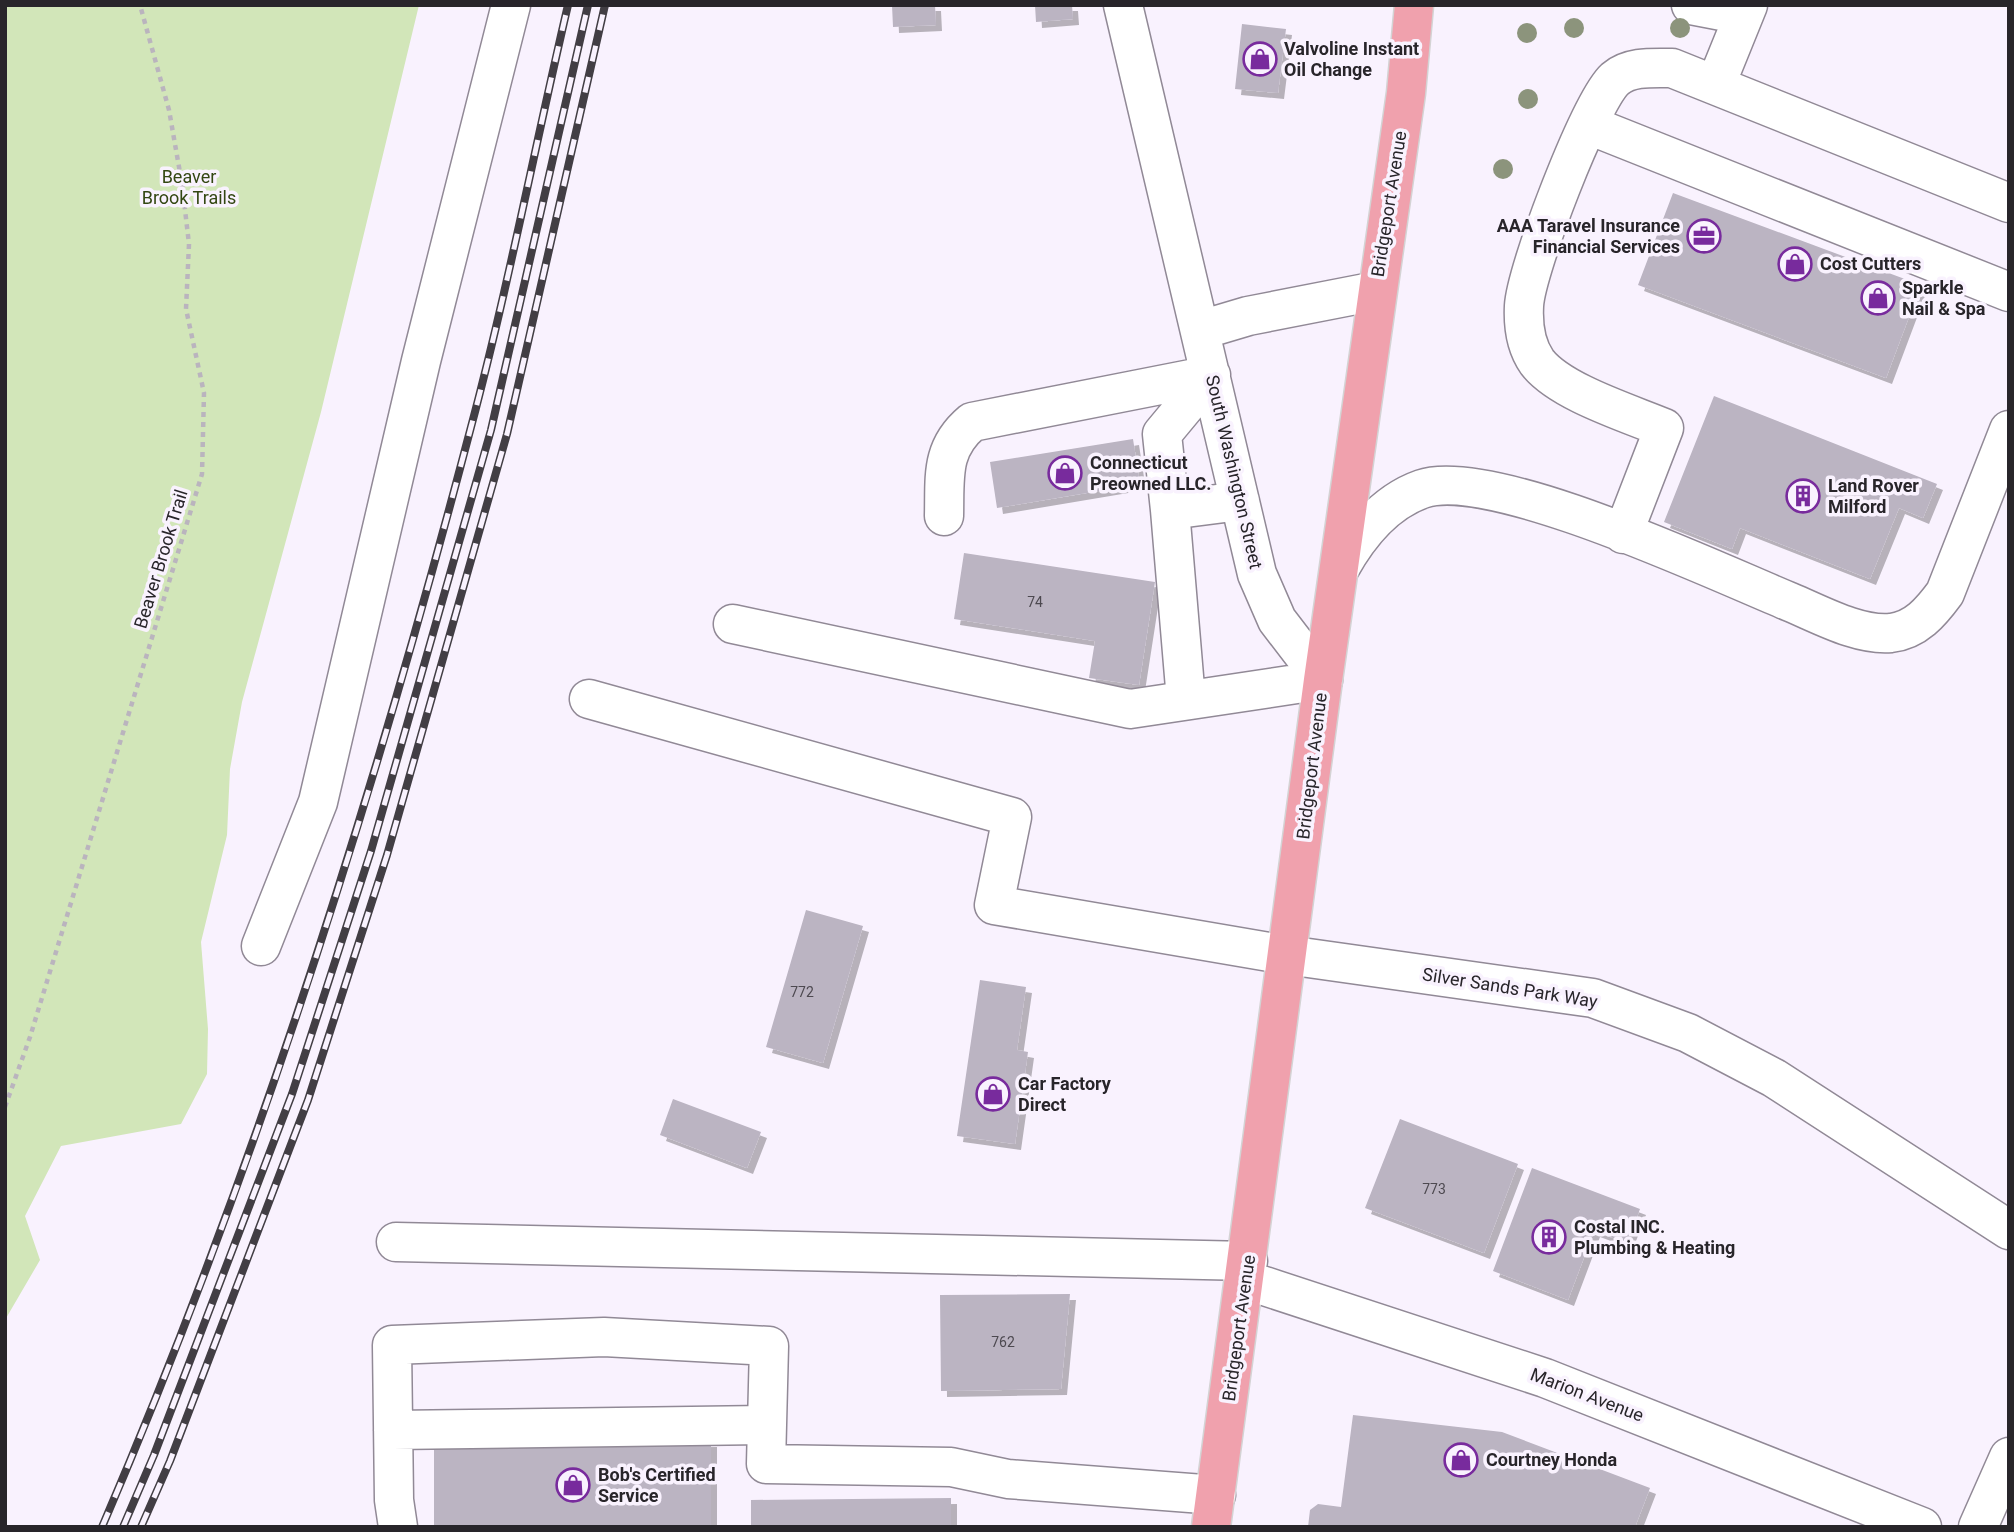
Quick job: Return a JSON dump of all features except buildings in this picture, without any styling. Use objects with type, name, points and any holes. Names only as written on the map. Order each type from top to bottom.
[{"type":"main road","name":"Bridgeport Avenue","points":[[1214,1511],[1323,680],[1406,93],[1413,5]]},
{"type":"street","points":[[261,946],[318,802],[421,361],[511,5]]},
{"type":"street","name":"South Washington Street","points":[[1124,5],[1257,574],[1277,620],[1323,680]]},
{"type":"street","points":[[1691,5],[1746,10],[1716,84]]},
{"type":"street","points":[[1623,534],[1664,428],[1561,383],[1536,360],[1524,335],[1524,304],[1538,247],[1589,125],[1604,93],[1616,79],[1630,71],[1672,68],[2009,203]]},
{"type":"street","points":[[1589,125],[2009,292]]},
{"type":"street","points":[[1201,330],[1248,316],[1376,291]]},
{"type":"street","points":[[1186,700],[1162,434],[1211,375]]},
{"type":"street","points":[[944,516],[946,459],[956,436],[972,422],[1211,375]]},
{"type":"street","points":[[1340,568],[1362,534],[1400,499],[1424,488],[1451,484],[1485,487],[1623,534],[1839,623],[1891,633],[1913,626],[1931,613],[1945,593],[2009,430]]},
{"type":"street","points":[[1170,510],[1240,501]]},
{"type":"street","points":[[733,624],[1130,709],[1323,680]]},
{"type":"street","name":"Silver Sands Park Way","points":[[589,699],[1012,817],[994,905],[1287,955],[1593,998],[1688,1033],[1774,1077],[2009,1230]]},
{"type":"street","name":"Marion Avenue","points":[[396,1242],[1247,1270],[1545,1378],[1922,1527]]},
{"type":"street","points":[[398,1527],[394,1500],[392,1345],[604,1337],[769,1346],[766,1464],[951,1466],[1008,1479],[1214,1511]]},
{"type":"street","points":[[393,1430],[767,1425]]},
{"type":"street","points":[[1992,1511],[2009,1457]]},
{"type":"path","name":"Beaver Brook Trail","points":[[5,1107],[30,1037],[202,474],[204,393],[186,309],[185,278],[189,244],[182,184],[169,110],[140,5]]},
{"type":"green space","name":"Beaver Brook Trails","points":[[5,5],[419,5],[321,412],[242,702],[230,769],[227,835],[201,942],[208,1029],[207,1074],[181,1124],[61,1146],[25,1216],[40,1260],[5,1320]]},
{"type":"railway","points":[[102,1527],[158,1393],[260,1122],[352,846],[394,707],[471,427],[568,5]]},
{"type":"railway","points":[[123,1527],[154,1455],[292,1094],[371,851],[491,430],[588,5]]},
{"type":"railway","points":[[141,1527],[170,1461],[308,1100],[387,855],[507,434],[605,5]]},
{"type":"place","name":"Valvoline Instant Oil Change","points":[[1260,59]]},
{"type":"place","name":"AAA Taravel Insurance Financial Services","points":[[1704,236]]},
{"type":"place","name":"Cost Cutters","points":[[1795,264]]},
{"type":"place","name":"Sparkle Nail & Spa","points":[[1878,298]]},
{"type":"place","name":"Connecticut Preowned LLC.","points":[[1065,473]]},
{"type":"place","name":"Land Rover Milford","points":[[1803,496]]},
{"type":"place","name":"Car Factory Direct","points":[[993,1094]]},
{"type":"place","name":"Costal INC. Plumbing & Heating","points":[[1549,1237]]},
{"type":"place","name":"Courtney Honda","points":[[1461,1460]]},
{"type":"place","name":"Bob's Certified Service","points":[[573,1485]]}]
